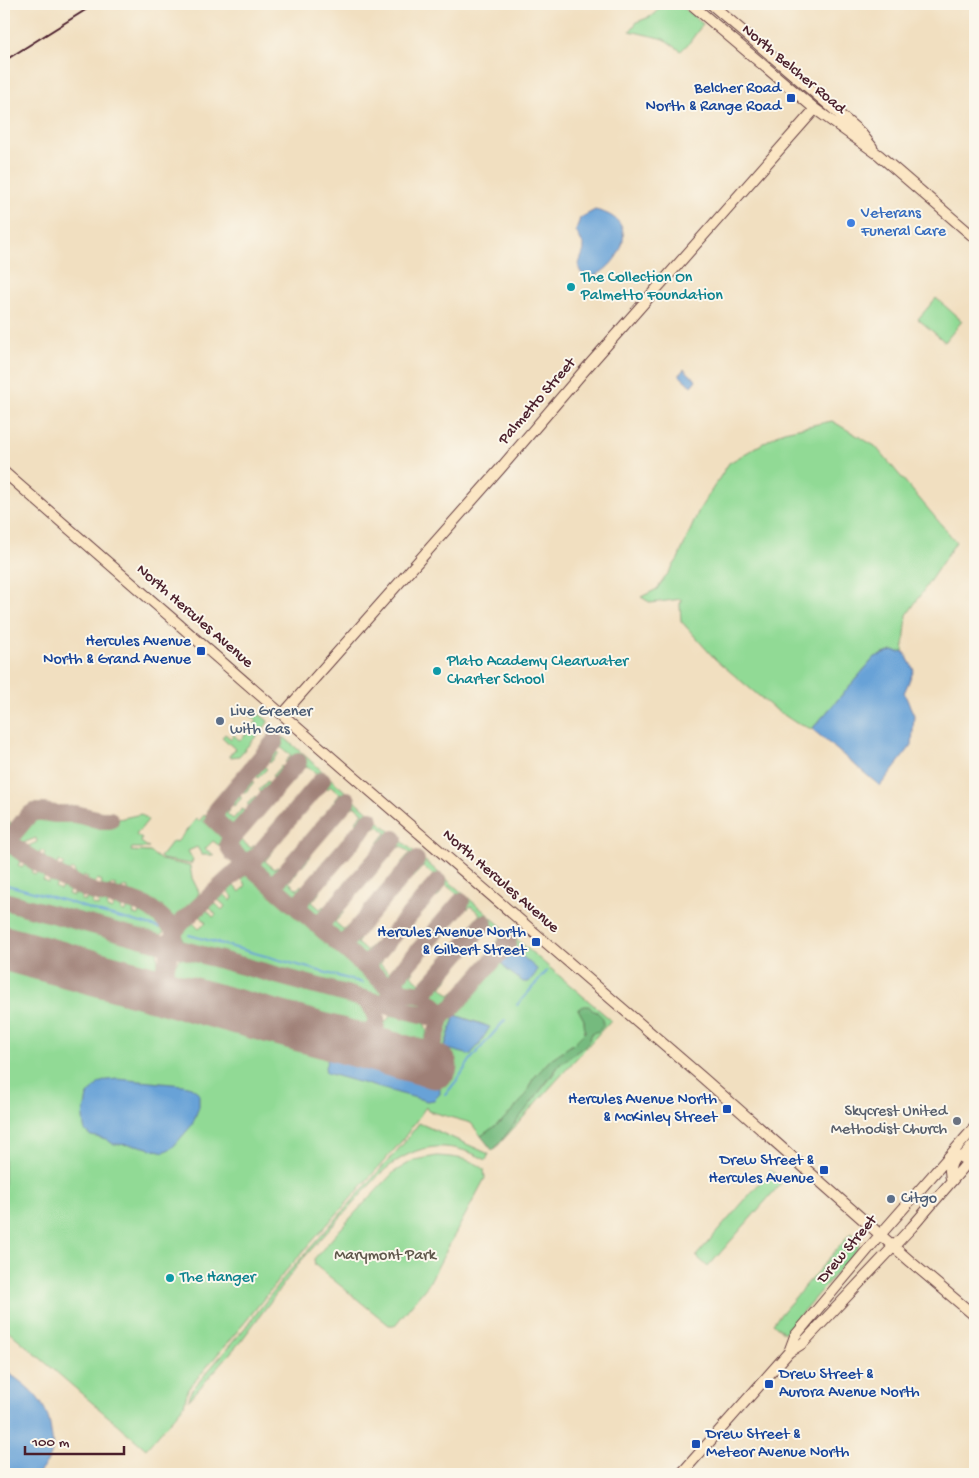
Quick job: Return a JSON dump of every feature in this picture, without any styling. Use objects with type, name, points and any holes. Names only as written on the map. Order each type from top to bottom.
[{"type":"street","name":"North Belcher Road","points":[[691,4],[815,109],[878,155],[975,238]]},
{"type":"street","name":"North Belcher Road","points":[[711,4],[855,128],[878,155]]},
{"type":"street","name":"Palmetto Street","points":[[282,714],[500,469],[815,109]]},
{"type":"street","name":"North Hercules Avenue","points":[[4,472],[703,1078],[893,1247],[975,1316]]},
{"type":"street","name":"Drew Street","points":[[681,1474],[788,1352],[795,1336],[880,1235],[975,1127]]},
{"type":"street","points":[[951,1177],[950,1165],[967,1144],[975,1127]]},
{"type":"street","name":"Drew Street","points":[[788,1352],[803,1344],[912,1227],[975,1143]]},
{"type":"street","name":"Drew Street","points":[[951,1177],[975,1154]]},
{"type":"green space","points":[[663,4],[679,4],[703,24],[681,51],[664,39],[630,31],[637,22],[652,16]]},
{"type":"green space","points":[[936,298],[962,321],[945,342],[918,319]]},
{"type":"green space","points":[[832,421],[875,446],[956,542],[907,615],[903,653],[892,651],[875,657],[812,729],[796,723],[772,707],[715,659],[681,621],[681,599],[651,603],[641,597],[657,589],[678,559],[699,510],[729,463],[784,431]]},
{"type":"green space","points":[[249,706],[268,721],[267,724],[239,756],[231,757],[229,756],[235,749],[222,737],[225,734],[231,739],[234,735],[240,741],[257,721],[245,710]]},
{"type":"green space","points":[[285,738],[383,825],[611,1020],[493,1151],[560,1064],[582,1048],[588,1041],[597,1012],[578,1009],[584,1020],[585,1032],[573,1044],[551,1059],[533,1079],[524,1098],[501,1122],[481,1136],[471,1123],[428,1111],[426,1107],[401,1142],[284,1273],[188,1389],[184,1405],[146,1449],[4,1327],[4,960],[432,1077],[449,1015],[510,944],[506,940],[498,947],[495,944],[503,934],[494,925],[490,928],[486,925],[485,920],[474,927],[472,924],[480,914],[471,906],[468,909],[464,906],[465,902],[461,899],[456,902],[453,899],[457,894],[446,885],[437,898],[433,894],[440,880],[432,881],[430,879],[433,875],[423,866],[413,878],[409,873],[418,863],[417,861],[414,859],[407,866],[401,863],[410,853],[401,846],[399,848],[395,845],[393,837],[384,846],[381,846],[378,843],[386,833],[378,826],[376,828],[371,824],[372,820],[368,818],[362,825],[355,822],[363,813],[355,806],[352,808],[348,805],[348,801],[345,798],[337,807],[332,804],[340,794],[331,786],[328,789],[323,785],[325,782],[321,779],[312,787],[308,784],[317,774],[307,766],[305,768],[297,760],[290,767],[285,762],[291,755],[275,743],[274,739],[211,813],[207,810],[269,739]],"holes":[[[455,1015],[485,1025],[445,1045]]]},
{"type":"green space","points":[[272,749],[279,753],[270,763],[265,758]]},
{"type":"green space","points":[[261,763],[267,769],[258,778],[252,772]]},
{"type":"green space","points":[[281,766],[285,772],[278,780],[272,776]]},
{"type":"green space","points":[[247,778],[254,782],[245,793],[239,787]]},
{"type":"green space","points":[[267,781],[273,786],[267,793],[263,794],[259,790]]},
{"type":"green space","points":[[234,793],[241,797],[241,799],[234,806],[228,801]]},
{"type":"green space","points":[[255,796],[260,801],[253,810],[247,804]]},
{"type":"green space","points":[[224,806],[229,811],[227,814],[233,819],[242,809],[248,814],[233,832],[219,821],[219,812]]},
{"type":"green space","points":[[141,814],[148,820],[136,835],[149,848],[132,848],[131,851],[150,852],[161,860],[190,866],[192,878],[199,892],[194,905],[174,922],[147,903],[128,897],[128,888],[123,887],[120,896],[116,895],[116,885],[111,884],[109,892],[104,892],[100,890],[102,881],[97,879],[93,887],[89,887],[85,885],[88,877],[83,875],[79,883],[72,879],[75,871],[71,869],[66,876],[60,872],[64,864],[59,861],[55,868],[53,868],[41,861],[45,853],[42,850],[36,858],[22,849],[37,842],[36,838],[18,845],[11,841],[28,821],[41,816],[110,821]]},
{"type":"green space","points":[[205,814],[207,817],[203,821],[207,824],[209,818],[219,830],[222,839],[223,844],[221,847],[213,841],[205,849],[214,855],[202,855],[197,847],[188,851],[193,860],[191,864],[162,859],[160,857],[173,841],[177,842],[196,819],[199,821]]},
{"type":"green space","points":[[4,816],[12,828],[4,840]]},
{"type":"green space","points":[[245,827],[251,829],[241,840],[251,848],[254,845],[258,850],[250,857],[245,858],[233,848],[232,842]]},
{"type":"green space","points":[[268,847],[274,850],[265,861],[274,869],[278,866],[281,868],[275,879],[269,879],[254,867],[254,862]]},
{"type":"green space","points":[[10,848],[23,857],[18,865],[22,868],[28,860],[36,865],[31,872],[35,875],[41,868],[48,873],[43,880],[48,883],[54,876],[60,880],[55,887],[60,890],[65,883],[72,886],[68,894],[73,896],[78,889],[82,891],[81,900],[86,901],[88,894],[95,896],[92,904],[98,906],[100,898],[107,899],[109,902],[107,908],[112,910],[117,901],[122,903],[121,911],[125,912],[129,904],[135,905],[133,914],[138,915],[140,909],[143,908],[159,920],[167,929],[158,937],[4,896],[4,850]]},
{"type":"green space","points":[[305,852],[311,856],[302,867],[297,861]]},
{"type":"green space","points":[[294,867],[298,871],[289,882],[297,889],[301,885],[305,891],[297,899],[292,899],[279,888],[278,883]]},
{"type":"green space","points":[[242,874],[258,879],[382,985],[384,990],[382,994],[376,998],[184,945],[181,934],[183,928],[190,920],[199,929],[206,923],[198,913],[204,907],[213,917],[216,915],[207,904],[212,900],[222,910],[225,906],[215,897],[221,891],[231,901],[233,897],[225,888],[231,883],[240,892],[246,885],[239,876]]},
{"type":"green space","points":[[315,887],[321,891],[312,902],[320,909],[323,906],[328,911],[321,919],[315,919],[302,908],[302,902],[311,892],[314,895],[315,893],[312,891]]},
{"type":"green space","points":[[4,906],[156,947],[158,964],[147,976],[4,937]]},
{"type":"green space","points":[[338,908],[344,912],[335,922],[343,929],[347,926],[351,929],[351,932],[344,939],[338,939],[323,924]]},
{"type":"green space","points":[[355,935],[360,940],[357,943],[366,951],[376,941],[379,944],[367,959],[361,959],[349,949],[348,943]]},
{"type":"green space","points":[[183,955],[361,1003],[368,1011],[368,1019],[364,1027],[355,1033],[175,984],[172,969]]},
{"type":"green space","points":[[377,957],[383,960],[380,964],[389,972],[399,961],[402,966],[391,979],[384,979],[372,969],[372,962]]},
{"type":"green space","points":[[408,968],[414,971],[411,975],[420,983],[430,972],[434,975],[423,989],[409,989],[405,985],[403,973]]},
{"type":"green space","points":[[445,973],[450,976],[441,987],[450,995],[453,992],[457,997],[446,1009],[442,1008],[428,995],[429,991]]},
{"type":"green space","points":[[406,995],[422,1000],[436,1011],[435,1013],[399,1003],[398,998]]},
{"type":"green space","points":[[589,1006],[603,1018],[603,1025],[599,1031],[592,1033],[588,1042],[582,1048],[560,1064],[493,1151],[481,1136],[501,1122],[524,1098],[533,1079],[551,1059],[573,1044],[585,1032],[584,1020],[578,1009]]},
{"type":"green space","points":[[397,1013],[407,1015],[422,1022],[427,1030],[425,1040],[421,1044],[410,1048],[387,1040],[383,1032],[384,1024]]},
{"type":"green space","points":[[419,1123],[489,1154],[486,1160],[457,1149],[430,1148],[404,1156],[379,1175],[300,1262],[241,1341],[189,1400],[191,1391],[249,1323],[286,1275],[403,1144]]},
{"type":"green space","name":"Marymont Park","points":[[437,1156],[473,1162],[484,1169],[485,1178],[428,1285],[395,1325],[389,1325],[315,1265],[314,1259],[394,1172],[414,1160]]},
{"type":"green space","points":[[771,1170],[783,1181],[708,1267],[696,1256]]},
{"type":"green space","points":[[851,1233],[860,1240],[858,1248],[784,1333],[773,1323]]},
{"type":"water","points":[[595,210],[614,218],[622,229],[623,242],[617,255],[608,267],[597,274],[587,276],[579,268],[584,248],[576,231],[580,218]]},
{"type":"water","points":[[684,369],[696,380],[691,386],[679,375]]},
{"type":"water","points":[[892,651],[905,653],[914,670],[904,693],[914,715],[912,745],[880,786],[812,729],[875,657]]},
{"type":"water","points":[[510,950],[515,950],[537,969],[529,982],[523,982],[507,970],[501,962],[503,956]]},
{"type":"water","points":[[455,1015],[490,1027],[470,1055],[448,1049],[445,1046]]},
{"type":"water","points":[[329,1056],[437,1085],[440,1088],[440,1094],[434,1100],[427,1101],[326,1073],[325,1067]]},
{"type":"water","points":[[118,1079],[183,1085],[191,1087],[199,1093],[199,1107],[192,1125],[173,1147],[164,1152],[136,1145],[113,1144],[106,1139],[91,1136],[85,1131],[83,1117],[87,1096],[99,1083]]},
{"type":"water","points":[[4,1370],[29,1388],[46,1411],[53,1443],[52,1452],[47,1463],[38,1474],[4,1474]]},
{"type":"waterway","points":[[4,884],[101,913],[161,928]]},
{"type":"waterway","points":[[189,935],[363,983]]},
{"type":"waterway","points":[[517,1005],[547,971]]},
{"type":"waterway","points":[[445,1095],[471,1059],[505,1020]]},
{"type":"taxiway","points":[[275,741],[217,810],[214,819],[233,837],[228,844],[231,851],[246,863],[257,856],[322,780]]},
{"type":"taxiway","points":[[233,837],[298,762]]},
{"type":"taxiway","points":[[273,886],[347,800]]},
{"type":"taxiway","points":[[4,845],[28,816],[34,812],[75,814],[101,820],[110,820]]},
{"type":"taxiway","points":[[296,906],[370,820]]},
{"type":"taxiway","points":[[319,926],[394,839]]},
{"type":"taxiway","points":[[7,841],[38,863],[71,882],[94,892],[134,901],[150,908],[175,930]]},
{"type":"taxiway","points":[[342,946],[416,860]]},
{"type":"taxiway","points":[[140,986],[153,982],[161,976],[166,966],[175,930],[246,863],[392,990],[386,1005]]},
{"type":"taxiway","points":[[366,966],[438,882]]},
{"type":"taxiway","points":[[4,901],[441,1019],[432,1046],[423,1054],[407,1058]]},
{"type":"taxiway","points":[[461,902],[397,976],[392,990],[422,994],[484,923]]},
{"type":"taxiway","points":[[431,1003],[443,1013],[451,1009],[508,943]]},
{"type":"taxiway","points":[[348,1042],[364,1038],[376,1025],[374,1010],[364,999]]},
{"type":"runway","points":[[4,948],[435,1066]]},
{"type":"railway","points":[[4,61],[95,4]]},
{"type":"place","name":"Belcher Road North & Range Road","points":[[791,98]]},
{"type":"place","name":"Veterans Funeral Care","points":[[851,223]]},
{"type":"place","name":"The Collection On Palmetto Foundation","points":[[571,287]]},
{"type":"place","name":"Hercules Avenue North & Grand Avenue","points":[[201,651]]},
{"type":"place","name":"Plato Academy Clearwater Charter School","points":[[437,671]]},
{"type":"place","name":"Live Greener with Gas","points":[[220,721]]},
{"type":"place","name":"Hercules Avenue North & Gilbert Street","points":[[536,942]]},
{"type":"place","name":"Hercules Avenue North & McKinley Street","points":[[727,1109]]},
{"type":"place","name":"Skycrest United Methodist Church","points":[[957,1121]]},
{"type":"place","name":"Drew Street & Hercules Avenue","points":[[824,1170]]},
{"type":"place","name":"Citgo","points":[[891,1199]]},
{"type":"place","name":"The Hanger","points":[[170,1278]]},
{"type":"place","name":"Drew Street & Aurora Avenue North","points":[[769,1384]]},
{"type":"place","name":"Drew Street & Meteor Avenue North","points":[[696,1444]]}]
